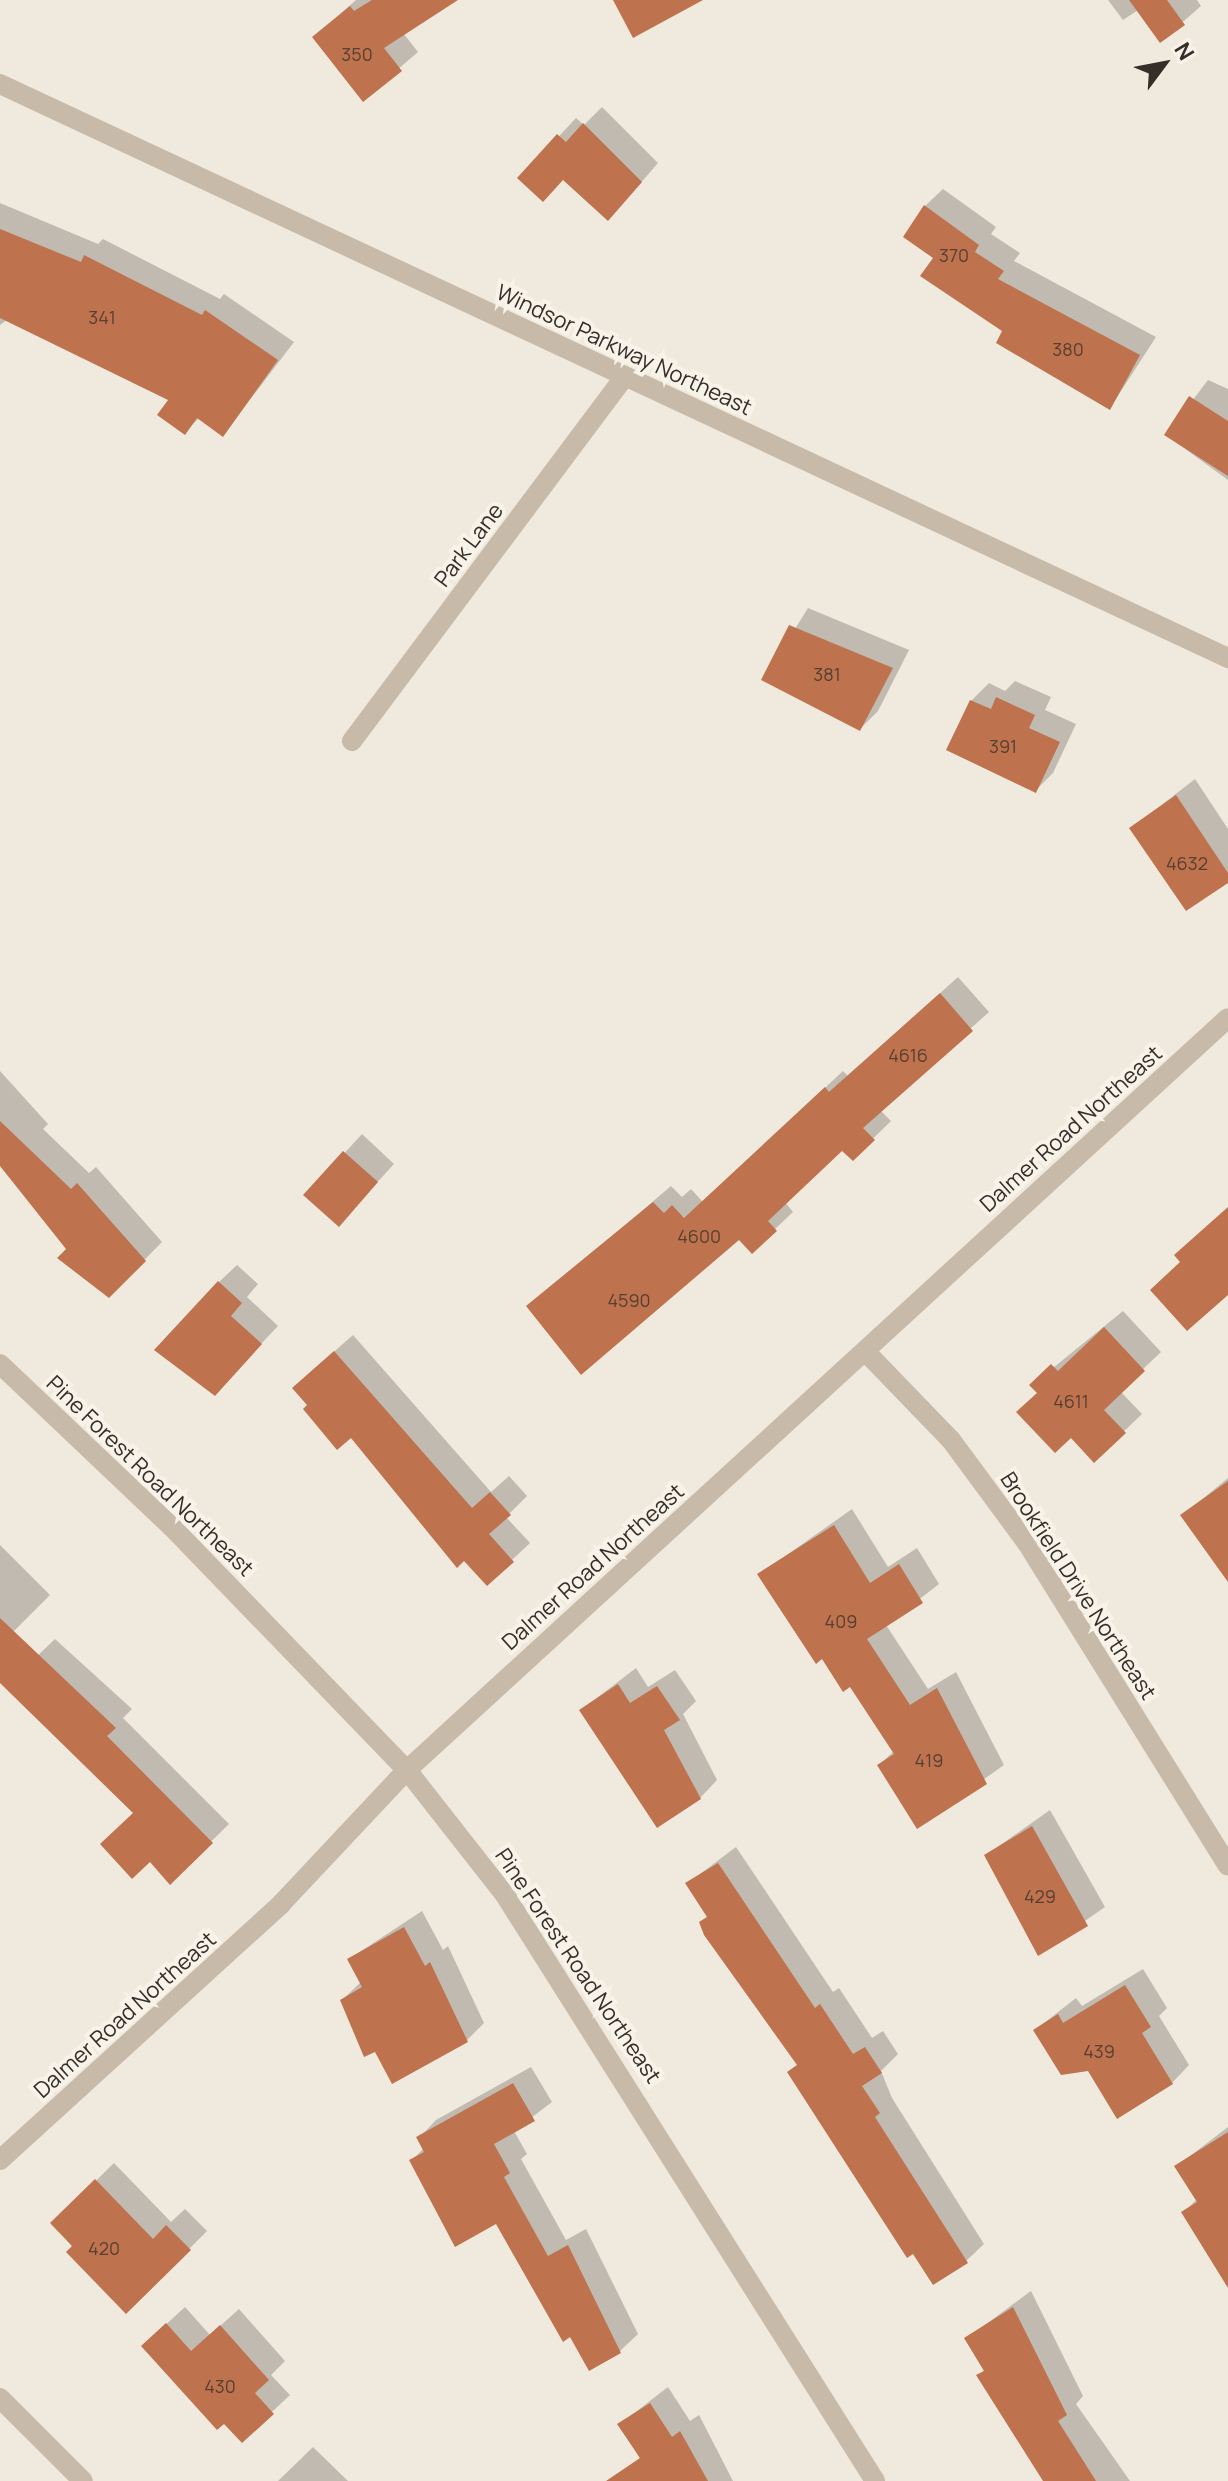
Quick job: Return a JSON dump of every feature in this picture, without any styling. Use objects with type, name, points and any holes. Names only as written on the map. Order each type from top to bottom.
[{"type":"street","name":"Windsor Parkway Northeast","points":[[0,84],[1228,658]]},
{"type":"street","name":"Park Lane","points":[[352,741],[624,377]]},
{"type":"street","name":"Dalmer Road Northeast","points":[[0,2160],[270,1914],[407,1770],[1228,1018]]},
{"type":"street","name":"Brookfield Drive Northeast","points":[[865,1351],[951,1440],[1027,1543],[1228,1866]]},
{"type":"street","name":"Pine Forest Road Northeast","points":[[0,1364],[171,1526],[407,1770],[514,1908],[875,2481]]},
{"type":"street","points":[[0,2398],[83,2481]]},
{"type":"building","points":[[372,0],[458,0],[384,48],[402,71],[363,102],[312,37],[350,6],[354,11]]},
{"type":"building","points":[[613,0],[703,0],[633,38]]},
{"type":"building","points":[[1129,0],[1167,0],[1185,25],[1160,43]]},
{"type":"building","points":[[583,123],[642,182],[608,221],[563,180],[543,202],[517,178],[557,134],[566,142]]},
{"type":"building","points":[[924,205],[979,245],[975,252],[1004,271],[998,279],[1140,355],[1110,410],[996,343],[1002,331],[920,276],[933,258],[903,237]]},
{"type":"building","points":[[0,229],[81,262],[84,255],[202,315],[205,310],[278,360],[223,437],[197,418],[185,435],[157,415],[168,400],[0,318]]},
{"type":"building","points":[[1189,396],[1228,421],[1228,476],[1164,435]]},
{"type":"building","points":[[789,625],[893,668],[860,731],[761,680]]},
{"type":"building","points":[[996,697],[1035,715],[1029,728],[1060,742],[1036,793],[946,750],[970,700],[991,709]]},
{"type":"building","points":[[1176,795],[1228,873],[1228,883],[1186,911],[1129,828]]},
{"type":"building","points":[[940,993],[973,1031],[863,1128],[875,1140],[853,1161],[842,1151],[768,1221],[777,1231],[752,1254],[739,1240],[581,1375],[526,1306],[653,1202],[664,1213],[672,1205],[684,1218],[825,1087],[829,1092]]},
{"type":"building","points":[[0,1121],[71,1189],[77,1183],[146,1261],[109,1298],[57,1258],[66,1249],[0,1166]]},
{"type":"building","points":[[343,1151],[378,1182],[339,1227],[303,1195]]},
{"type":"building","points":[[1228,1207],[1228,1295],[1187,1331],[1150,1290],[1180,1262],[1174,1255]]},
{"type":"building","points":[[218,1281],[242,1303],[231,1316],[262,1344],[215,1396],[154,1350]]},
{"type":"building","points":[[1104,1327],[1145,1371],[1104,1410],[1126,1433],[1094,1463],[1071,1438],[1055,1453],[1016,1412],[1037,1393],[1029,1385],[1051,1364],[1058,1371]]},
{"type":"building","points":[[334,1351],[472,1508],[490,1492],[511,1515],[489,1534],[514,1562],[487,1586],[464,1561],[457,1568],[351,1438],[337,1450],[303,1409],[307,1405],[292,1388]]},
{"type":"building","points":[[1228,1481],[1228,1582],[1180,1515]]},
{"type":"building","points":[[834,1525],[870,1583],[899,1564],[923,1603],[867,1639],[910,1705],[937,1688],[987,1784],[917,1829],[877,1765],[894,1754],[850,1687],[843,1692],[822,1659],[816,1664],[757,1574]]},
{"type":"building","points":[[0,1618],[116,1728],[107,1736],[213,1843],[170,1885],[150,1862],[132,1879],[100,1844],[133,1813],[0,1683]]},
{"type":"building","points":[[618,1684],[630,1703],[657,1686],[680,1720],[664,1730],[701,1799],[657,1828],[579,1710]]},
{"type":"building","points":[[1032,1826],[1088,1926],[1038,1956],[984,1855]]},
{"type":"building","points":[[718,1863],[815,2008],[820,2004],[853,2054],[865,2047],[882,2073],[862,2086],[880,2113],[875,2117],[968,2263],[933,2285],[913,2254],[907,2258],[787,2072],[797,2065],[704,1935],[699,1922],[707,1917],[685,1883]]},
{"type":"building","points":[[404,1927],[425,1966],[430,1962],[468,2042],[392,2084],[375,2052],[364,2057],[340,2000],[362,1987],[347,1959]]},
{"type":"building","points":[[1125,1985],[1151,2027],[1142,2033],[1173,2084],[1117,2119],[1088,2071],[1061,2075],[1033,2030],[1058,2014],[1063,2023]]},
{"type":"building","points":[[513,2083],[535,2121],[494,2144],[510,2173],[504,2177],[548,2256],[568,2245],[621,2353],[589,2371],[570,2337],[563,2342],[496,2224],[455,2247],[409,2160],[424,2152],[416,2137]]},
{"type":"building","points":[[1228,2132],[1228,2288],[1181,2212],[1197,2202],[1174,2166]]},
{"type":"building","points":[[95,2179],[153,2239],[166,2225],[191,2250],[126,2314],[66,2252],[72,2246],[50,2223]]},
{"type":"building","points":[[1013,2307],[1067,2415],[1058,2421],[1096,2481],[1043,2481],[976,2375],[984,2371],[964,2338]]},
{"type":"building","points":[[166,2323],[191,2351],[220,2325],[269,2380],[255,2393],[274,2414],[242,2443],[224,2424],[217,2430],[141,2346]]},
{"type":"building","points":[[650,2403],[672,2437],[680,2431],[708,2481],[606,2481],[640,2458],[617,2424]]}]
